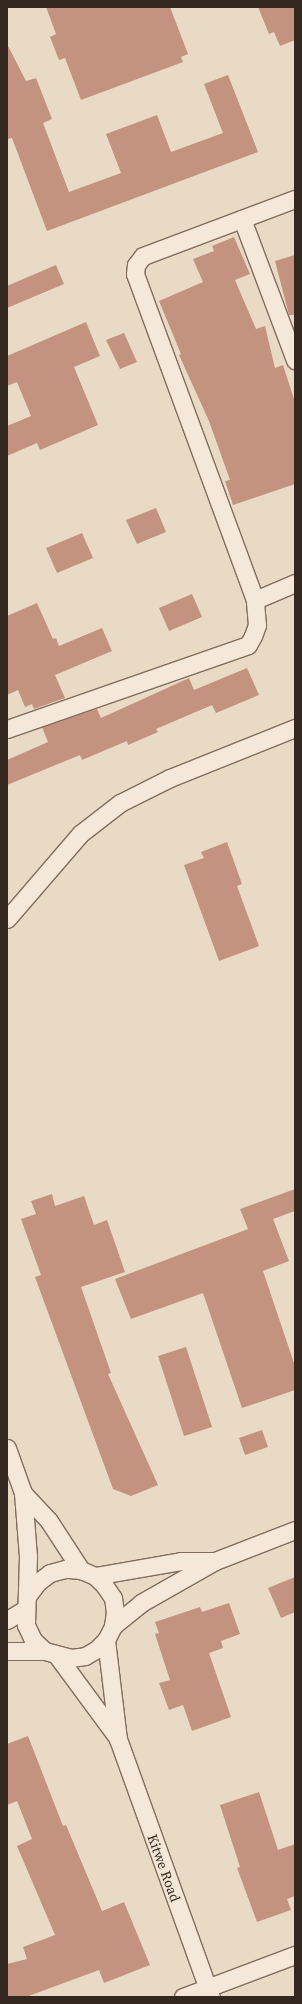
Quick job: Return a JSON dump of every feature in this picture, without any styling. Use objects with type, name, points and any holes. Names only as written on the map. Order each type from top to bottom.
[{"type":"street","points":[[7,729],[248,645],[257,625],[255,600],[135,274],[136,265],[143,256],[295,199]]},
{"type":"street","points":[[242,219],[295,360]]},
{"type":"street","points":[[255,600],[295,583]]},
{"type":"street","points":[[7,919],[80,834],[120,803],[170,778],[295,728]]},
{"type":"street","points":[[7,1448],[23,1493],[27,1602],[26,1625],[33,1640],[51,1654]]},
{"type":"street","points":[[23,1493],[49,1521],[88,1573],[112,1598],[115,1612],[110,1633]]},
{"type":"street","points":[[7,1651],[51,1654],[71,1658],[85,1656],[97,1650],[110,1633],[141,1603],[215,1561],[295,1530]]},
{"type":"street","points":[[7,1620],[27,1602],[38,1582],[50,1573],[65,1569],[88,1573],[181,1561],[215,1561]]},
{"type":"street","name":"Kitwe Road","points":[[110,1633],[118,1739],[209,1992]]},
{"type":"street","name":"Kitwe Road","points":[[51,1654],[118,1739]]},
{"type":"street","points":[[183,1997],[209,1992],[295,1955]]},
{"type":"building","points":[[46,7],[170,7],[188,54],[181,57],[183,62],[81,100],[65,58],[59,60],[50,37],[56,34]]},
{"type":"building","points":[[258,7],[295,7],[295,40],[280,46],[274,32],[269,34]]},
{"type":"building","points":[[7,44],[26,81],[36,78],[52,119],[43,123],[69,192],[121,173],[106,134],[157,115],[171,152],[223,133],[204,84],[228,75],[258,152],[47,231],[12,138],[7,139]]},
{"type":"building","points":[[234,237],[250,274],[235,280],[256,329],[265,326],[275,368],[283,365],[295,402],[295,484],[233,505],[225,481],[230,480],[209,421],[179,355],[181,354],[159,301],[203,282],[193,259],[214,251],[212,246]]},
{"type":"building","points":[[295,255],[295,315],[289,315],[275,261]]},
{"type":"building","points":[[56,265],[64,284],[7,308],[7,286]]},
{"type":"building","points":[[86,322],[100,356],[74,367],[98,425],[40,450],[37,443],[7,456],[7,426],[31,416],[17,382],[7,386],[7,356]]},
{"type":"building","points":[[124,333],[137,362],[120,369],[106,340]]},
{"type":"building","points":[[156,508],[166,532],[137,544],[126,520]]},
{"type":"building","points":[[82,533],[93,558],[57,573],[46,548]]},
{"type":"building","points":[[192,594],[202,617],[169,631],[159,608]]},
{"type":"building","points":[[37,603],[53,639],[56,638],[59,646],[102,628],[112,651],[55,675],[65,698],[34,709],[32,704],[25,707],[18,690],[7,695],[7,616]]},
{"type":"building","points":[[247,668],[259,695],[216,713],[212,705],[156,729],[158,732],[128,745],[127,741],[82,760],[80,755],[7,785],[7,760],[48,742],[42,727],[97,709],[101,718],[189,678],[194,690]]},
{"type":"building","points":[[227,842],[242,884],[237,886],[259,946],[219,961],[184,865],[204,858],[201,852]]},
{"type":"building","points":[[295,1189],[295,1211],[273,1219],[289,1261],[263,1271],[295,1366],[295,1390],[242,1408],[203,1293],[131,1319],[115,1279],[248,1229],[240,1209]]},
{"type":"building","points":[[52,1194],[55,1206],[84,1196],[94,1225],[107,1220],[125,1272],[81,1287],[111,1373],[108,1374],[158,1485],[131,1496],[113,1489],[35,1277],[41,1275],[21,1219],[36,1214],[31,1201]]},
{"type":"building","points":[[186,1347],[212,1427],[184,1436],[158,1356]]},
{"type":"building","points":[[262,1430],[268,1447],[245,1455],[239,1438]]},
{"type":"building","points":[[295,1577],[295,1612],[281,1618],[268,1588]]},
{"type":"building","points":[[229,1603],[240,1634],[221,1641],[223,1648],[209,1653],[231,1717],[192,1731],[183,1705],[169,1710],[159,1683],[170,1680],[155,1634],[159,1633],[155,1622],[200,1607],[202,1612]]},
{"type":"building","points":[[28,1736],[63,1826],[66,1825],[102,1911],[124,1902],[150,1965],[104,1983],[99,1970],[26,1997],[7,1997],[7,1964],[27,1959],[23,1947],[55,1935],[17,1846],[32,1839],[17,1801],[7,1805],[7,1744]]},
{"type":"building","points":[[259,1792],[278,1850],[295,1844],[295,1896],[287,1899],[291,1910],[257,1922],[237,1868],[240,1867],[220,1805]]}]
